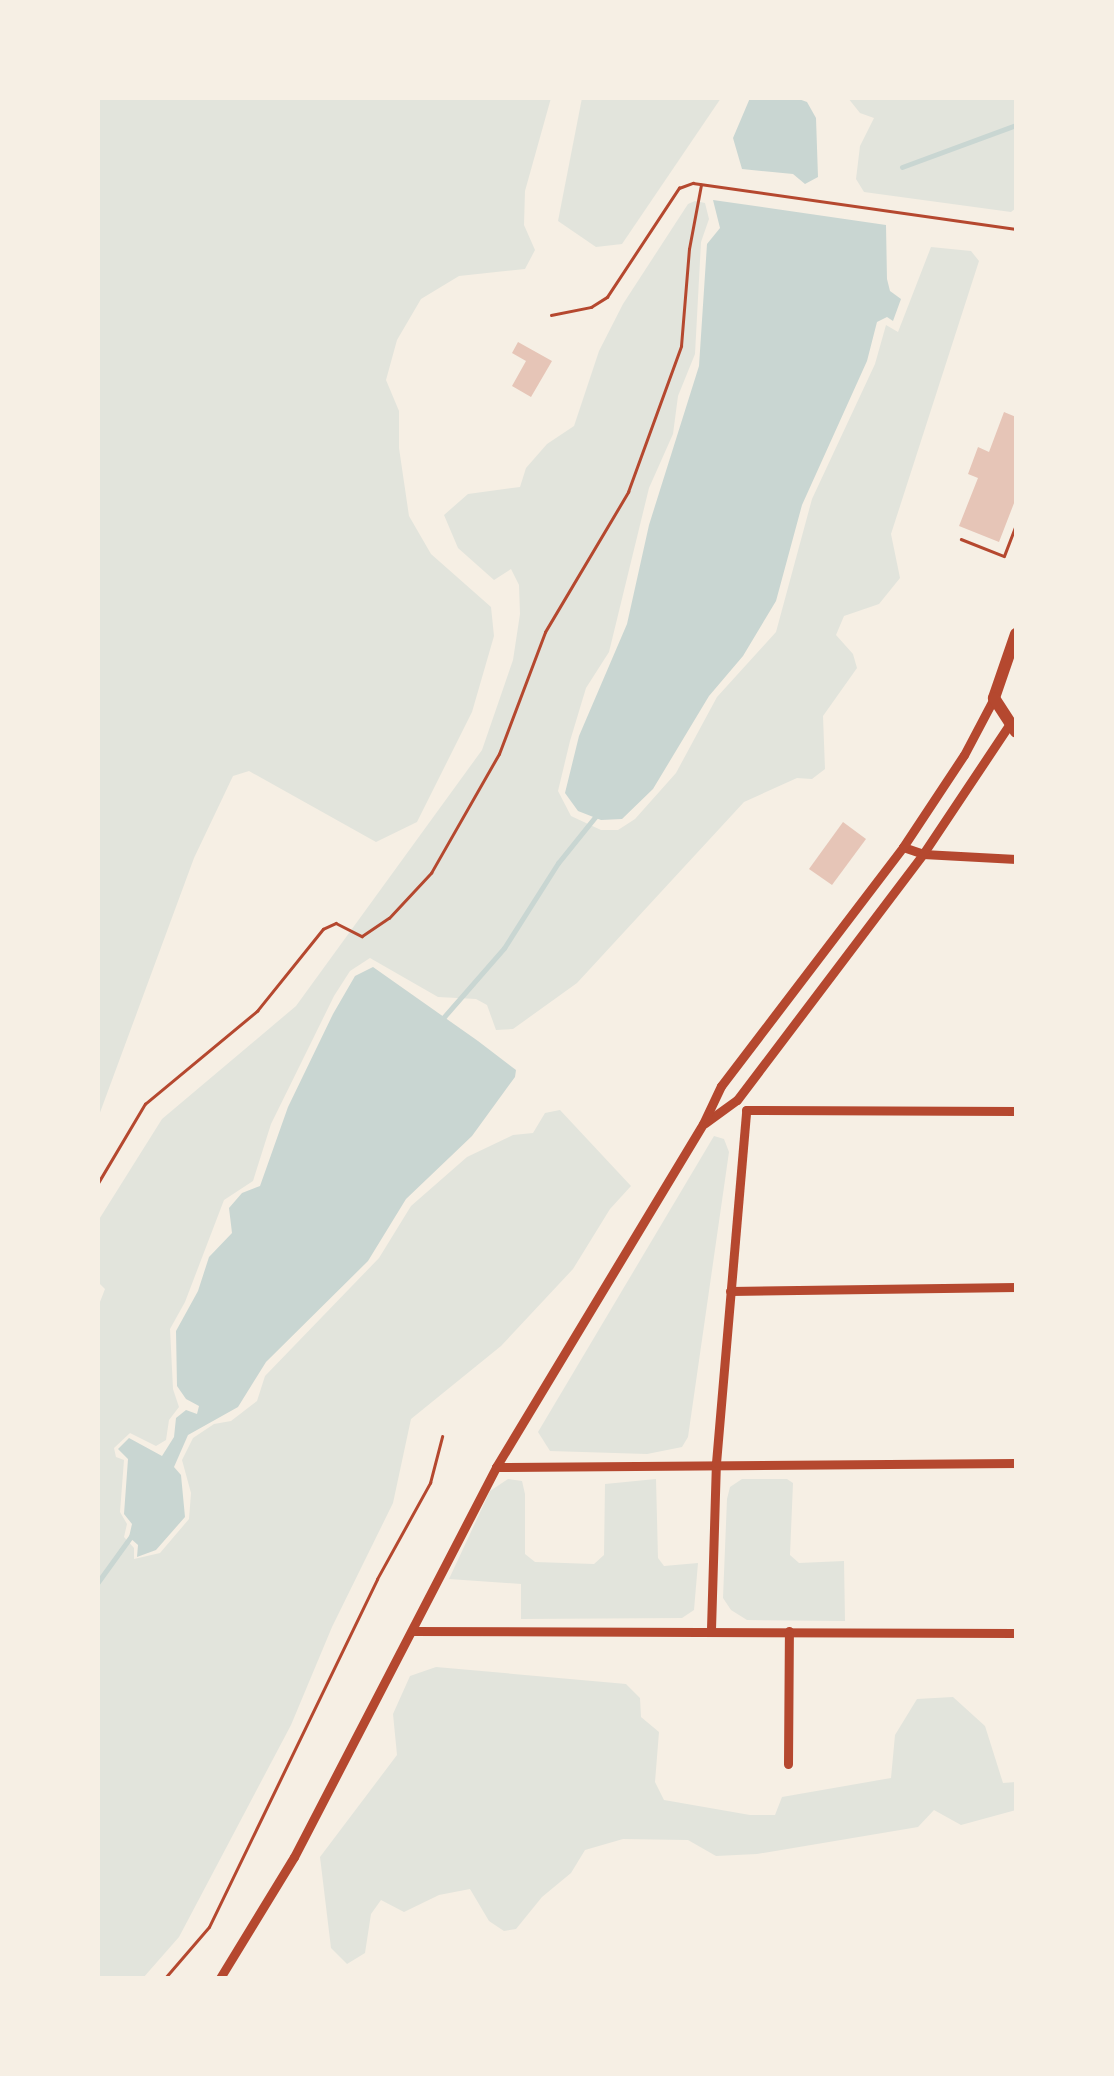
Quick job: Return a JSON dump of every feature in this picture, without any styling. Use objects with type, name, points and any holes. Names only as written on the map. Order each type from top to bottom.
[{"type":"main road","points":[[1013,729],[994,698],[1016,634]]},
{"type":"main road","points":[[1013,729],[1016,709]]},
{"type":"street","points":[[220,1978],[294,1857],[496,1467],[703,1124],[720,1086],[903,847],[964,755],[994,698]]},
{"type":"street","points":[[703,1124],[736,1100],[924,854],[1013,729]]},
{"type":"street","points":[[903,847],[924,854],[1016,859]]},
{"type":"street","points":[[720,1086],[746,1110],[1016,1111]]},
{"type":"street","points":[[711,1630],[716,1462],[746,1110]]},
{"type":"street","points":[[730,1291],[1016,1287]]},
{"type":"street","points":[[496,1467],[716,1462],[1016,1463]]},
{"type":"street","points":[[412,1631],[1016,1633]]},
{"type":"street","points":[[788,1764],[789,1631]]},
{"type":"path","points":[[551,315],[591,307],[607,298],[679,188],[700,184],[1016,229]]},
{"type":"path","points":[[98,1183],[145,1104],[257,1011],[323,930],[336,923],[362,936],[389,918],[430,873],[499,754],[545,632],[628,492],[681,346],[688,249],[700,184]]},
{"type":"path","points":[[961,539],[1004,556],[1016,525]]},
{"type":"path","points":[[165,1978],[209,1927],[376,1579],[430,1483],[442,1437]]},
{"type":"shaded area","points":[[98,98],[551,98],[525,191],[524,225],[535,250],[525,269],[459,276],[421,299],[397,340],[386,380],[399,411],[399,448],[409,516],[431,554],[491,607],[494,636],[472,712],[417,822],[376,842],[249,771],[233,776],[194,858],[98,1118]]},
{"type":"shaded area","points":[[582,98],[721,98],[622,244],[596,247],[558,221]]},
{"type":"shaded area","points":[[750,98],[796,98],[807,102],[816,118],[818,177],[805,184],[793,174],[742,169],[733,138]]},
{"type":"shaded area","points":[[848,98],[1016,98],[1016,208],[1011,212],[864,192],[856,179],[860,146],[874,118],[860,113]]},
{"type":"shaded area","points":[[713,200],[886,225],[887,279],[890,291],[901,299],[893,321],[887,317],[877,322],[867,361],[802,505],[776,601],[743,656],[709,696],[653,789],[622,819],[601,820],[578,811],[565,793],[579,736],[627,624],[649,525],[699,366],[707,244],[720,228]]},
{"type":"shaded area","points":[[705,203],[709,219],[701,242],[695,354],[678,396],[673,434],[649,488],[609,652],[586,688],[570,741],[558,791],[571,816],[601,830],[618,830],[635,819],[676,773],[717,697],[776,632],[812,499],[875,364],[886,325],[898,332],[931,247],[971,251],[979,261],[891,534],[900,578],[879,604],[844,616],[836,635],[853,654],[857,668],[823,716],[825,769],[812,779],[797,778],[744,802],[577,983],[513,1029],[496,1030],[487,1005],[476,999],[438,997],[370,958],[350,971],[334,996],[271,1124],[253,1181],[224,1200],[185,1302],[170,1329],[173,1389],[179,1407],[169,1420],[166,1440],[156,1446],[130,1433],[114,1448],[116,1457],[124,1460],[120,1512],[127,1524],[124,1537],[134,1548],[134,1559],[160,1553],[189,1519],[191,1493],[182,1460],[193,1438],[214,1424],[231,1421],[257,1401],[265,1376],[379,1258],[411,1206],[467,1157],[513,1135],[533,1133],[545,1113],[560,1110],[631,1186],[610,1209],[573,1269],[501,1346],[411,1419],[393,1503],[332,1627],[291,1725],[179,1937],[143,1978],[98,1978],[98,1307],[105,1289],[98,1282],[98,1221],[162,1119],[296,1006],[482,750],[513,660],[520,614],[519,585],[511,569],[494,580],[458,548],[444,515],[468,494],[520,487],[526,468],[547,444],[574,426],[599,351],[623,304],[688,204]]},
{"type":"shaded area","points":[[373,967],[516,1070],[515,1077],[472,1136],[406,1199],[368,1261],[266,1362],[238,1407],[188,1435],[174,1467],[181,1475],[185,1517],[156,1550],[137,1557],[138,1545],[129,1537],[132,1524],[124,1514],[128,1459],[118,1449],[129,1438],[162,1456],[174,1437],[176,1418],[186,1410],[197,1414],[199,1406],[186,1399],[177,1386],[176,1331],[198,1291],[209,1257],[232,1233],[229,1208],[242,1193],[260,1186],[288,1107],[333,1014],[355,976]]},
{"type":"shaded area","points":[[714,1136],[724,1139],[729,1152],[688,1437],[682,1447],[647,1454],[550,1451],[538,1432]]},
{"type":"shaded area","points":[[508,1479],[522,1481],[525,1494],[525,1554],[535,1562],[594,1564],[604,1555],[605,1484],[656,1479],[658,1558],[664,1566],[698,1563],[694,1610],[682,1618],[521,1619],[521,1584],[449,1579],[490,1491]]},
{"type":"shaded area","points":[[742,1479],[787,1479],[793,1483],[790,1555],[799,1563],[844,1561],[845,1621],[747,1620],[731,1610],[723,1598],[727,1499],[730,1487]]},
{"type":"shaded area","points":[[436,1667],[626,1684],[640,1698],[641,1717],[659,1732],[655,1782],[664,1800],[750,1815],[775,1815],[782,1797],[891,1778],[895,1735],[917,1699],[953,1697],[985,1726],[1003,1783],[1016,1782],[1016,1810],[961,1825],[934,1810],[918,1827],[757,1854],[716,1856],[688,1840],[623,1839],[585,1850],[571,1873],[542,1897],[516,1929],[504,1931],[489,1921],[470,1889],[439,1895],[404,1912],[381,1900],[371,1914],[365,1953],[347,1964],[331,1948],[320,1857],[397,1755],[393,1714],[410,1676]]},
{"type":"building","points":[[518,342],[552,361],[531,397],[512,386],[526,361],[512,353]]},
{"type":"building","points":[[1004,412],[1016,417],[1016,498],[999,542],[959,526],[978,478],[968,474],[978,447],[989,452]]},
{"type":"building","points":[[843,822],[866,839],[832,885],[809,869]]},
{"type":"waterway","points":[[902,167],[1016,125]]},
{"type":"waterway","points":[[443,1018],[504,948],[558,863],[599,812]]},
{"type":"waterway","points":[[98,1582],[134,1532]]}]
